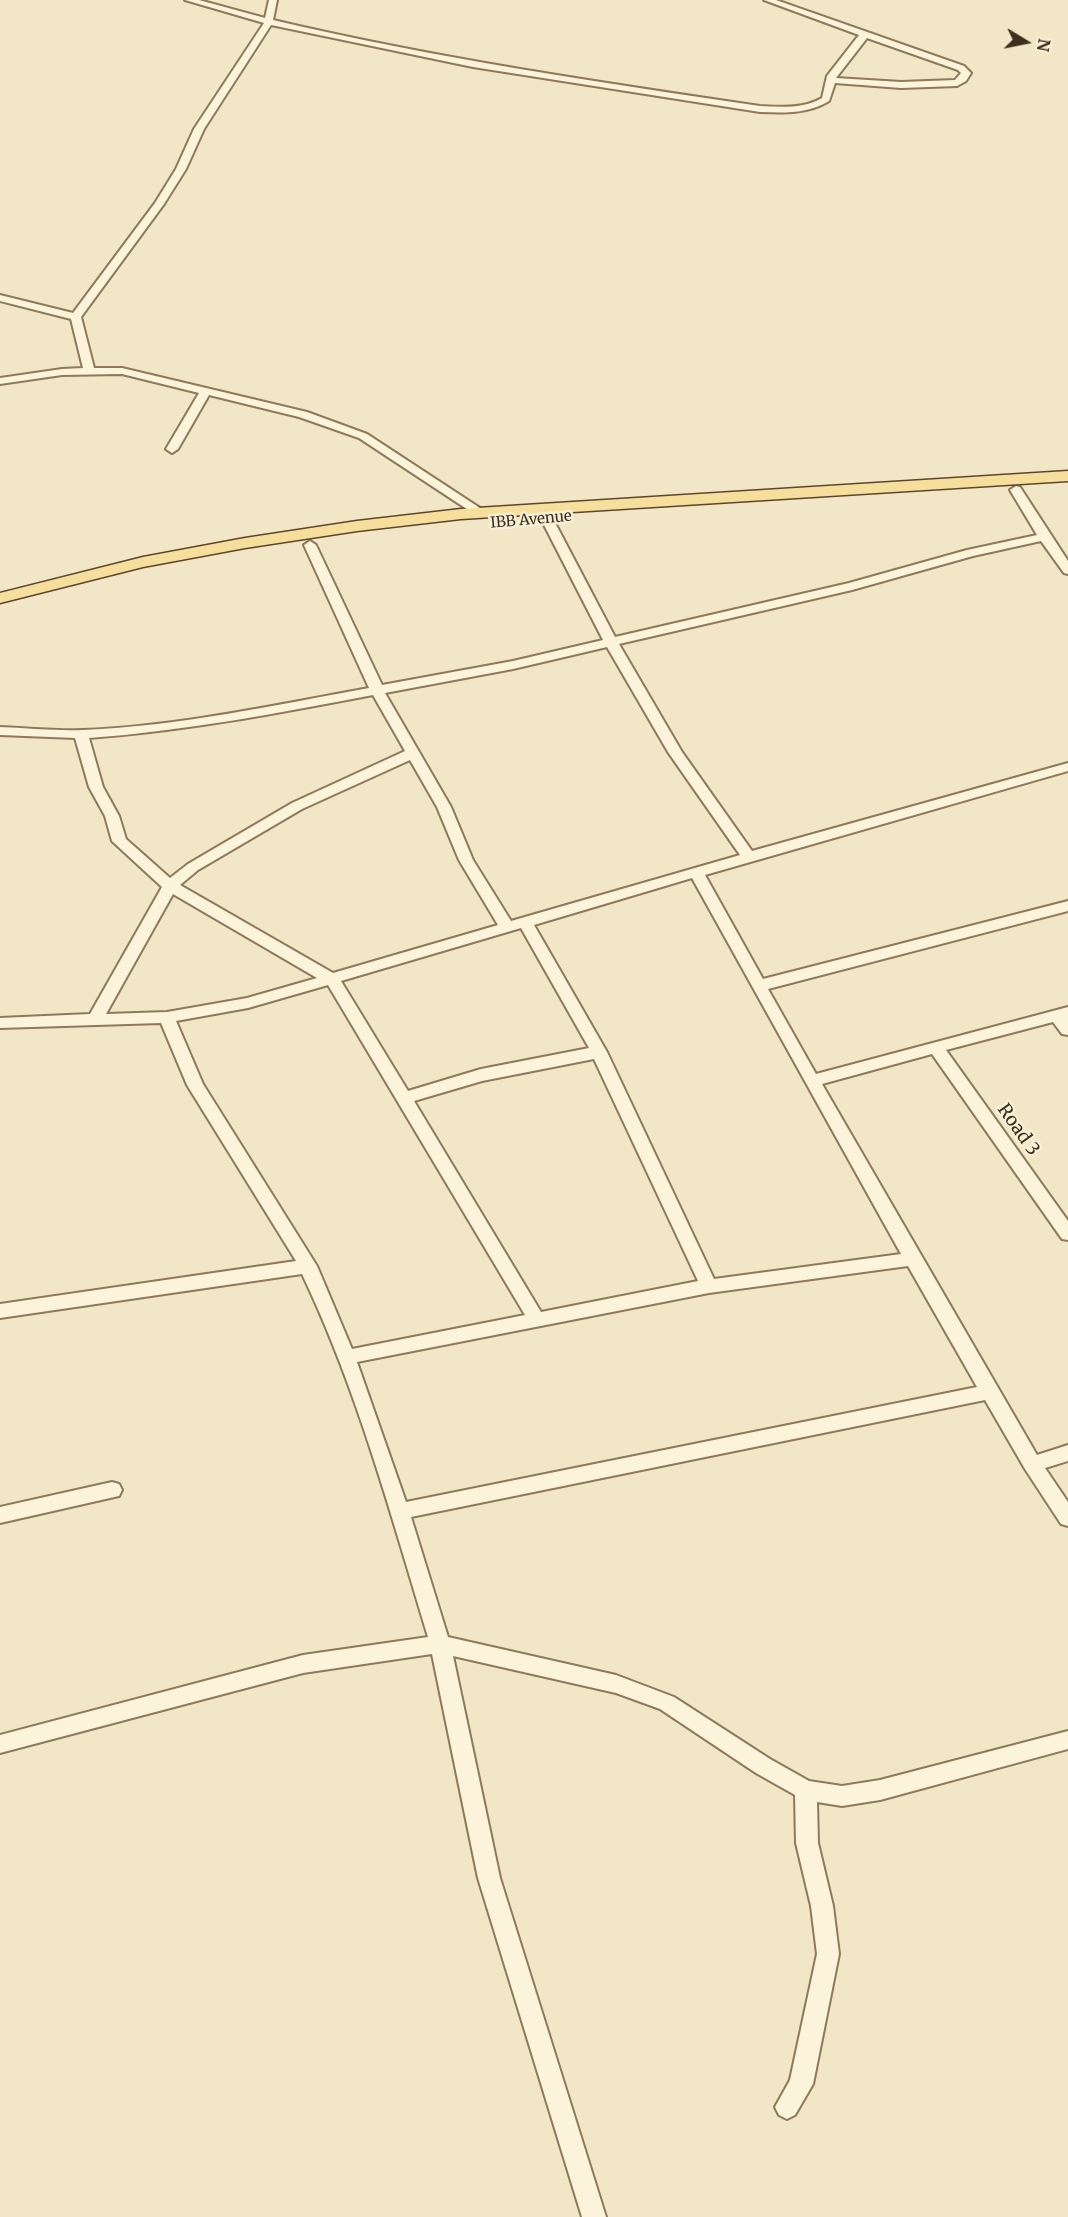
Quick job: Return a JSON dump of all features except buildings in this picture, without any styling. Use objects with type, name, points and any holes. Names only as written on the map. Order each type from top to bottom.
[{"type":"main road","points":[[0,598],[143,562],[245,543],[357,526],[479,513],[1068,476]]},
{"type":"main road","name":"IBB Avenue","points":[[0,608],[186,565],[401,532],[547,519],[1068,487]]},
{"type":"street","points":[[189,0],[268,23],[495,68],[760,109],[803,108],[819,104],[826,99],[831,80],[865,34]]},
{"type":"street","points":[[76,317],[159,204],[180,169],[199,129],[268,23],[273,0]]},
{"type":"street","points":[[768,0],[961,68],[966,73],[957,83],[901,85],[831,80]]},
{"type":"street","points":[[0,298],[76,317]]},
{"type":"street","points":[[76,317],[89,370]]},
{"type":"street","points":[[0,381],[89,370],[122,371],[303,414],[355,432],[479,513]]},
{"type":"street","points":[[172,449],[206,390]]},
{"type":"street","points":[[1016,490],[1044,537],[1068,570]]},
{"type":"street","points":[[547,519],[610,642],[675,752],[749,857]]},
{"type":"street","points":[[0,731],[81,734],[140,730],[234,717],[513,665],[852,586],[971,552],[1044,537]]},
{"type":"street","points":[[310,545],[377,690],[444,807],[466,860],[507,927]]},
{"type":"street","points":[[81,734],[96,787],[112,816],[119,841],[170,886],[333,980],[537,1320]]},
{"type":"street","points":[[94,1020],[170,886],[193,867],[297,806],[413,753]]},
{"type":"street","points":[[0,1023],[167,1017],[225,1009],[333,980],[696,872],[1068,767]]},
{"type":"street","points":[[696,872],[811,1081],[913,1259],[1032,1464],[1068,1518]]},
{"type":"street","points":[[758,986],[1068,906]]},
{"type":"street","points":[[525,922],[599,1052],[709,1286]]},
{"type":"street","points":[[811,1081],[1062,1014],[1068,1030]]},
{"type":"street","points":[[167,1017],[195,1084],[308,1266],[346,1357],[400,1511],[440,1644],[489,1878],[594,2217]]},
{"type":"street","name":"Road 3","points":[[936,1048],[1068,1234]]},
{"type":"street","points":[[405,1098],[481,1075],[599,1052]]},
{"type":"street","points":[[346,1357],[709,1286],[913,1259]]},
{"type":"street","points":[[0,1311],[308,1266]]},
{"type":"street","points":[[400,1511],[990,1392]]},
{"type":"street","points":[[1032,1464],[1068,1453]]},
{"type":"street","points":[[0,1515],[112,1490]]},
{"type":"street","points":[[0,1744],[303,1664],[440,1644],[616,1684],[667,1703],[763,1766],[806,1790],[842,1796],[880,1790],[1068,1740]]},
{"type":"street","points":[[787,2107],[801,2084],[828,1954],[822,1906],[807,1844],[806,1790]]}]
